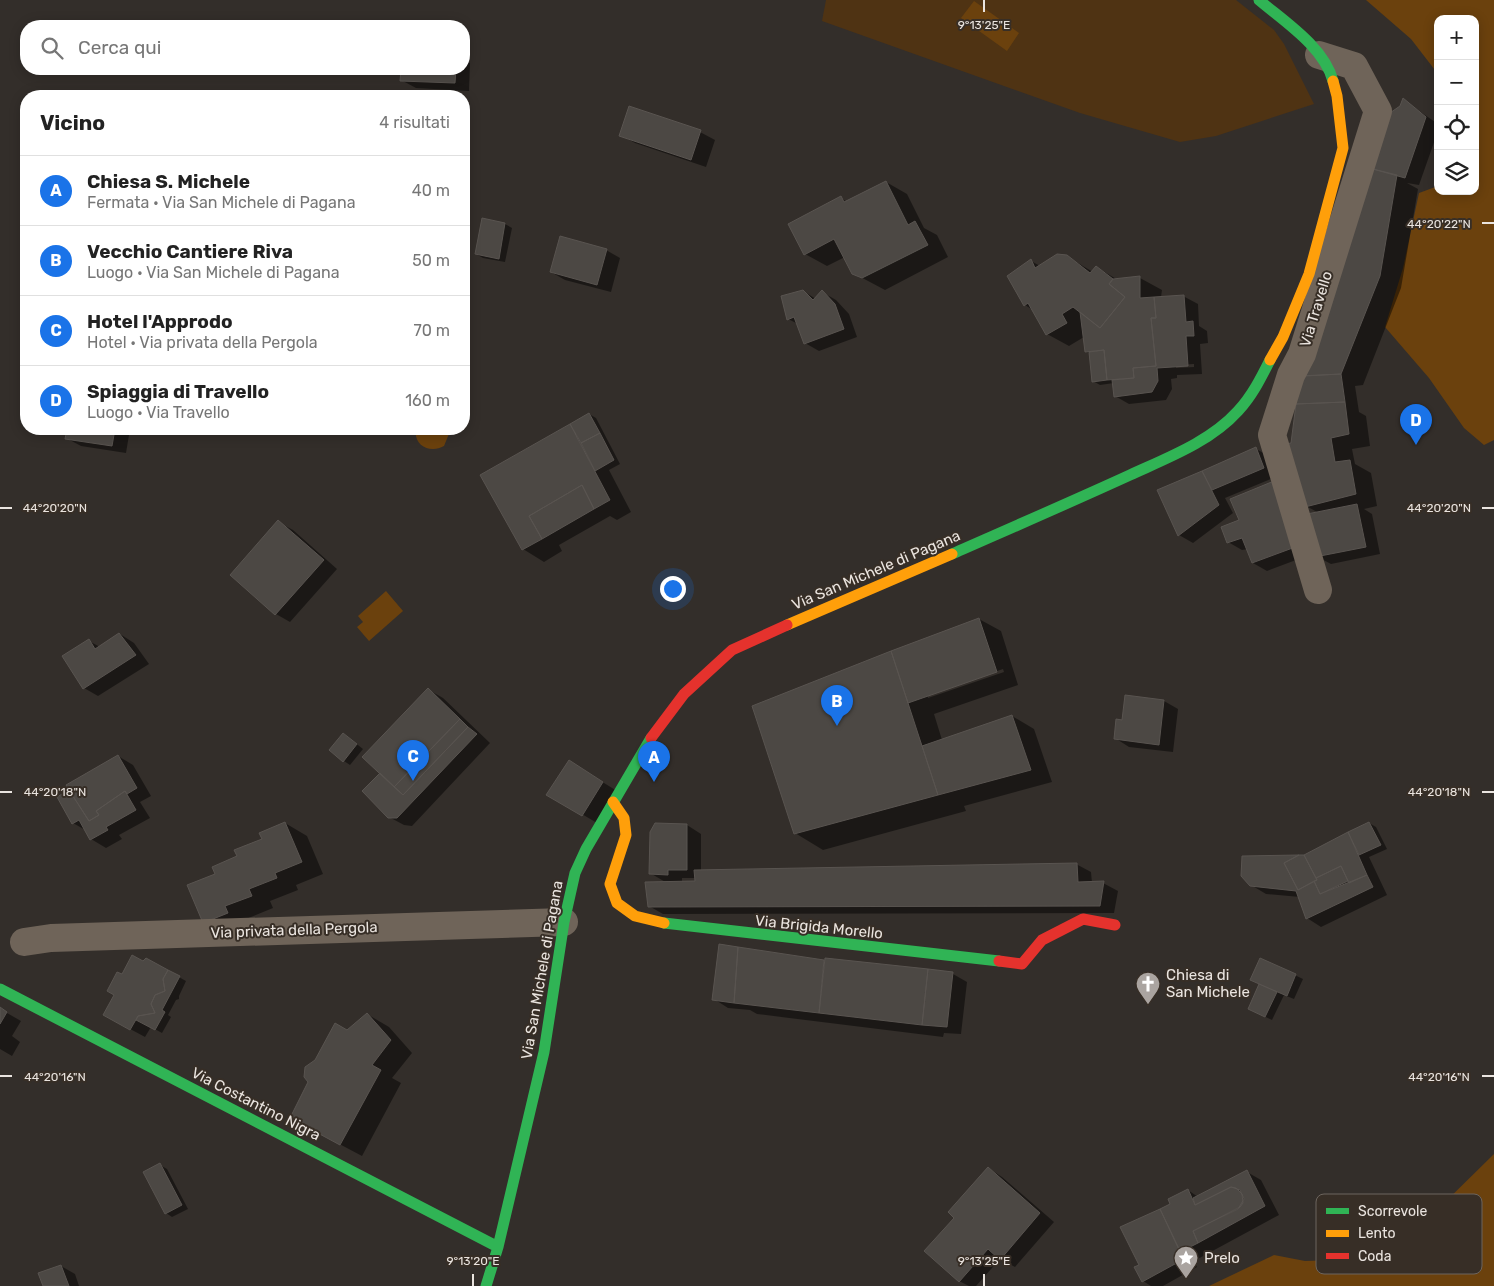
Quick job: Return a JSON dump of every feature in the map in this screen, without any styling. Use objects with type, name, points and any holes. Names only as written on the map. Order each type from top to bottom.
[{"type":"main road","name":"Via San Michele di Pagana","points":[[486,1286],[498,1247],[544,1052],[564,922],[575,873],[613,802],[657,728],[684,694],[732,650],[1183,450],[1213,432],[1237,412],[1252,394],[1282,337],[1309,274],[1343,148],[1335,85],[1331,74],[1319,55],[1297,32],[1259,0]]},
{"type":"main road","name":"Via Brigida Morello","points":[[613,802],[624,818],[626,835],[610,884],[617,903],[634,916],[664,923],[1022,964],[1042,940],[1083,919],[1115,925]]},
{"type":"main road","name":"Via Costantino Nigra","points":[[0,989],[498,1247]]},
{"type":"street","name":"Via Travello","points":[[1318,590],[1272,436],[1291,375],[1302,354],[1378,112],[1354,66],[1319,55]]},
{"type":"street","name":"Via privata della Pergola","points":[[24,942],[51,938],[564,922]]},
{"type":"shaded area","points":[[826,0],[1236,0],[1274,30],[1284,44],[1314,104],[1216,136],[1180,142],[1080,113],[822,21]]},
{"type":"shaded area","points":[[1366,0],[1494,0],[1494,440],[1484,445],[1464,428],[1429,378],[1385,327],[1403,268],[1419,193],[1434,187],[1434,195],[1479,195],[1479,15],[1434,15],[1434,69],[1411,39]]},
{"type":"shaded area","points":[[974,1],[1019,33],[1007,51],[961,18]]},
{"type":"shaded area","points":[[416,435],[449,435],[444,446],[433,449],[420,444]]},
{"type":"shaded area","points":[[386,591],[403,611],[369,641],[357,627],[363,622],[358,616]]},
{"type":"shaded area","points":[[1494,1154],[1494,1286],[1209,1286],[1274,1255],[1305,1261],[1316,1261],[1316,1274],[1482,1274],[1482,1194],[1453,1194]]},
{"type":"building","points":[[400,75],[456,75],[455,83],[400,81]]},
{"type":"building","points":[[1403,98],[1426,117],[1405,178],[1369,168],[1384,117],[1400,106]]},
{"type":"building","points":[[629,106],[701,130],[691,160],[619,136]]},
{"type":"building","points":[[1369,168],[1397,175],[1380,276],[1341,374],[1305,376]]},
{"type":"building","points":[[886,181],[908,225],[915,221],[928,245],[862,278],[852,274],[834,239],[804,255],[788,224],[841,196],[844,202]]},
{"type":"building","points":[[482,218],[505,223],[499,259],[475,254]]},
{"type":"building","points":[[560,236],[607,249],[597,285],[550,272]]},
{"type":"building","points":[[1057,254],[1067,255],[1090,273],[1096,266],[1113,279],[1109,284],[1125,297],[1100,328],[1073,307],[1062,314],[1067,323],[1046,335],[1028,303],[1024,306],[1007,276],[1031,259],[1035,268]]},
{"type":"building","points":[[1140,276],[1140,298],[1154,297],[1156,318],[1151,318],[1156,366],[1133,368],[1134,378],[1107,380],[1104,350],[1085,352],[1080,312],[1100,328],[1125,297],[1109,284],[1113,279]]},
{"type":"building","points":[[803,290],[813,300],[822,290],[835,304],[844,329],[804,344],[794,317],[787,320],[781,296]]},
{"type":"building","points":[[1184,295],[1186,322],[1193,321],[1194,336],[1186,336],[1188,366],[1157,368],[1158,381],[1152,392],[1114,397],[1112,380],[1134,378],[1133,368],[1156,366],[1151,318],[1156,318],[1154,297]]},
{"type":"building","points":[[1104,350],[1107,380],[1092,382],[1089,352]]},
{"type":"building","points":[[1341,374],[1345,402],[1296,404],[1299,376]]},
{"type":"building","points":[[1345,402],[1349,434],[1331,438],[1335,462],[1350,460],[1356,494],[1305,507],[1286,444],[1291,443],[1296,404]]},
{"type":"building","points":[[589,413],[600,433],[581,443],[570,424]]},
{"type":"building","points":[[570,424],[610,500],[594,509],[582,485],[529,516],[542,539],[522,550],[480,475]]},
{"type":"building","points":[[600,433],[614,460],[595,471],[581,443]]},
{"type":"building","points":[[66,435],[114,435],[112,446],[65,439]]},
{"type":"building","points":[[1256,447],[1264,468],[1212,490],[1202,471]]},
{"type":"building","points":[[1202,471],[1219,505],[1178,536],[1157,490]]},
{"type":"building","points":[[1274,481],[1298,546],[1252,563],[1242,538],[1227,543],[1221,527],[1239,520],[1230,499]]},
{"type":"building","points":[[582,485],[594,509],[542,539],[529,516]]},
{"type":"building","points":[[1357,504],[1366,547],[1315,557],[1307,514]]},
{"type":"building","points":[[278,520],[324,560],[275,615],[230,575]]},
{"type":"building","points":[[979,618],[997,672],[908,703],[891,651]]},
{"type":"building","points":[[119,633],[136,655],[83,689],[62,656],[89,639],[95,649]]},
{"type":"building","points":[[891,651],[938,795],[794,834],[752,706]]},
{"type":"building","points":[[428,688],[460,719],[394,787],[362,757]]},
{"type":"building","points":[[1125,695],[1164,700],[1159,745],[1114,739],[1116,719],[1122,720]]},
{"type":"building","points":[[1012,715],[1031,770],[938,795],[922,746]]},
{"type":"building","points":[[460,719],[468,727],[403,795],[394,787]]},
{"type":"building","points":[[468,727],[477,734],[397,818],[388,818],[362,791],[380,773],[403,795]]},
{"type":"building","points":[[343,733],[357,744],[343,762],[329,750]]},
{"type":"building","points":[[118,755],[137,788],[127,794],[125,791],[96,811],[99,815],[89,821],[66,785]]},
{"type":"building","points":[[569,760],[603,782],[582,816],[546,795]]},
{"type":"building","points":[[69,790],[89,821],[99,815],[96,811],[125,791],[136,810],[106,827],[108,830],[90,840],[79,820],[72,824],[57,797]]},
{"type":"building","points":[[285,822],[302,862],[275,873],[277,878],[249,889],[252,896],[225,906],[228,913],[203,923],[187,885],[215,874],[212,867],[237,856],[234,850],[262,839],[259,833]]},
{"type":"building","points":[[1369,822],[1381,845],[1359,855],[1348,832]]},
{"type":"building","points":[[655,823],[687,824],[687,870],[668,870],[668,875],[649,874],[650,832]]},
{"type":"building","points":[[1348,832],[1367,875],[1349,883],[1341,866],[1316,878],[1304,855]]},
{"type":"building","points":[[1299,855],[1284,863],[1298,890],[1314,881],[1320,894],[1367,875],[1373,887],[1306,919],[1296,891],[1250,886],[1241,876],[1242,856]]},
{"type":"building","points":[[1299,855],[1304,855],[1317,880],[1298,890],[1284,863]]},
{"type":"building","points":[[1077,863],[1078,882],[1104,881],[1100,906],[648,907],[645,882],[695,881],[694,870]]},
{"type":"building","points":[[1341,866],[1348,881],[1320,894],[1314,881],[1317,880],[1316,878]]},
{"type":"building","points":[[719,944],[738,947],[734,1003],[712,1000]]},
{"type":"building","points":[[738,947],[824,960],[819,1013],[734,1003]]},
{"type":"building","points":[[132,955],[143,961],[146,958],[168,970],[163,979],[165,991],[155,995],[151,1004],[155,1013],[138,1016],[130,1030],[103,1015],[114,995],[107,991],[117,972],[122,974]]},
{"type":"building","points":[[825,958],[928,969],[922,1025],[819,1013]]},
{"type":"building","points":[[1260,958],[1296,974],[1287,996],[1250,980]]},
{"type":"building","points":[[928,969],[953,972],[947,1027],[922,1025]]},
{"type":"building","points":[[168,970],[180,976],[162,1010],[165,1012],[155,1030],[136,1020],[138,1016],[155,1013],[151,1004],[155,995],[165,991],[163,979]]},
{"type":"building","points":[[1259,984],[1277,992],[1265,1017],[1248,1009]]},
{"type":"building","points":[[0,1007],[7,1012],[0,1024]]},
{"type":"building","points":[[367,1013],[391,1040],[372,1065],[381,1070],[340,1145],[290,1118],[308,1082],[304,1077],[305,1067],[315,1060],[335,1023],[347,1030]]},
{"type":"building","points":[[160,1163],[182,1205],[165,1214],[143,1172]]},
{"type":"building","points":[[988,1167],[1040,1213],[1000,1260],[988,1249],[959,1282],[924,1251],[954,1218],[948,1212]]},
{"type":"building","points":[[1247,1170],[1265,1206],[1198,1243],[1193,1231],[1238,1209],[1244,1199],[1240,1190],[1231,1187],[1195,1205],[1193,1198]]},
{"type":"building","points":[[1231,1187],[1236,1188],[1242,1194],[1243,1203],[1240,1207],[1193,1231],[1198,1243],[1180,1252],[1160,1209],[1170,1204],[1168,1199],[1188,1189],[1195,1205]]},
{"type":"building","points":[[1160,1209],[1184,1259],[1142,1282],[1134,1267],[1139,1265],[1120,1227]]},
{"type":"building","points":[[61,1265],[69,1286],[43,1286],[38,1273]]},
{"type":"traffic: fast","points":[[1259,0],[1312,46],[1321,57],[1333,81]]},
{"type":"traffic: fast","points":[[952,554],[1159,462],[1215,432],[1248,399],[1270,360]]},
{"type":"traffic: fast","points":[[486,1286],[498,1247],[544,1052],[564,922],[575,873],[586,849],[651,738]]},
{"type":"traffic: fast","points":[[664,923],[999,961]]},
{"type":"traffic: fast","points":[[0,989],[498,1247]]},
{"type":"traffic: slow","points":[[1270,360],[1283,337],[1309,274],[1343,148],[1337,96],[1333,81]]},
{"type":"traffic: slow","points":[[787,625],[952,554]]},
{"type":"traffic: slow","points":[[613,802],[624,818],[626,835],[610,884],[617,903],[635,916],[664,923]]},
{"type":"traffic: jam","points":[[651,738],[684,694],[732,650],[787,625]]},
{"type":"traffic: jam","points":[[999,961],[1022,964],[1042,940],[1083,919],[1115,925]]},
{"type":"place","name":"Spiaggia di Travello","points":[[1416,445]]},
{"type":"place","name":"Vecchio Cantiere Riva","points":[[837,726]]},
{"type":"place","name":"Hotel l'Approdo","points":[[413,781]]},
{"type":"place","name":"Chiesa S. Michele","points":[[654,782]]},
{"type":"place","name":"Chiesa di San Michele","points":[[1148,1005]]},
{"type":"place","name":"Prelo","points":[[1186,1279]]}]
